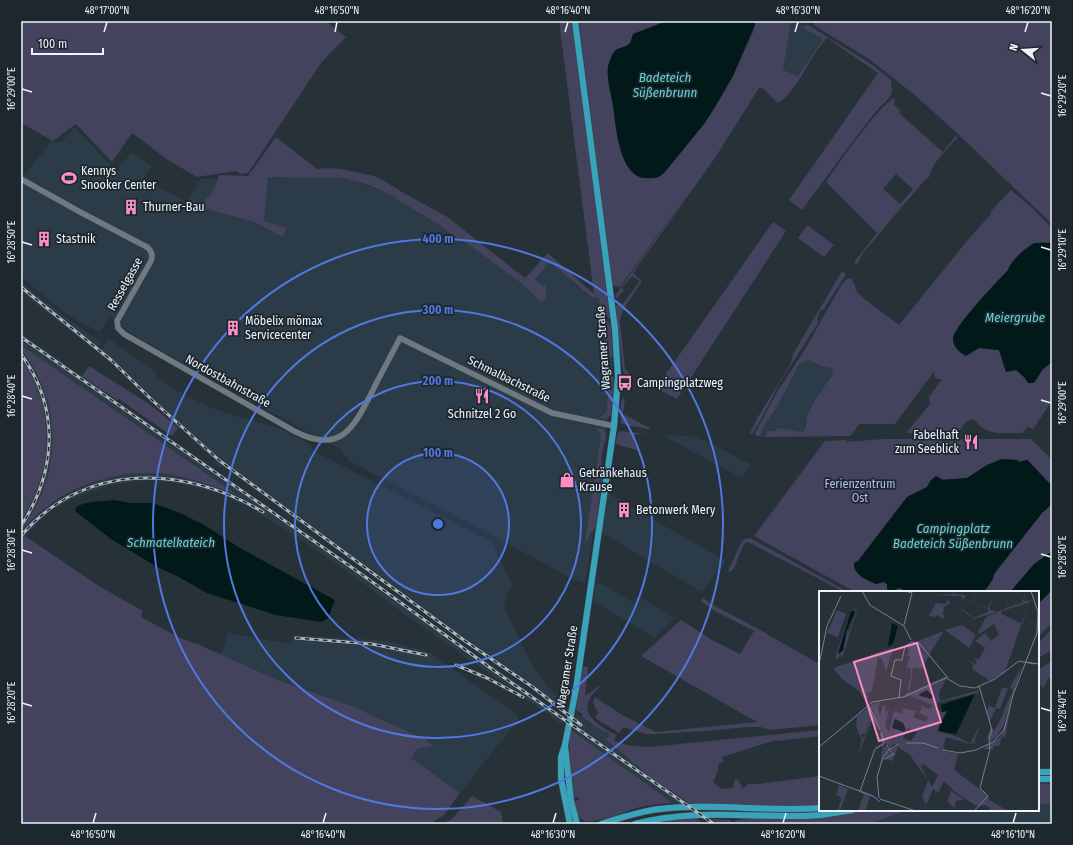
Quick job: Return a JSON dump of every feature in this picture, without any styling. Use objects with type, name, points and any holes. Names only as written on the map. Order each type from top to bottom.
[{"type":"main road","name":"Wagramer Straße","points":[[570,824],[561,778],[561,757],[565,745],[576,689],[614,426],[618,383],[617,354],[575,21]]},
{"type":"main road","name":"Wagramer Straße","points":[[565,745],[571,801],[576,821]]},
{"type":"main road","points":[[1039,772],[1052,772]]},
{"type":"main road","points":[[1039,779],[1052,779]]},
{"type":"main road","points":[[601,824],[625,816],[660,809],[698,807],[784,810],[819,808]]},
{"type":"main road","points":[[635,824],[660,818],[696,814],[804,816],[848,811]]},
{"type":"main road","points":[[576,821],[583,824]]},
{"type":"street","name":"Resselgasse","points":[[21,178],[80,212],[147,247],[152,253],[151,261],[119,316],[117,326]]},
{"type":"street","name":"Nordostbahnstraße","points":[[117,326],[124,334],[294,431],[313,439],[324,440],[334,438],[349,429],[357,420],[400,338]]},
{"type":"street","name":"Schmalbachstraße","points":[[400,338],[552,413],[614,426]]},
{"type":"shaded area","points":[[791,21],[805,25],[804,29],[820,37],[822,40],[798,76],[782,70]]},
{"type":"shaded area","points":[[75,127],[116,171],[132,152],[151,166],[143,179],[187,202],[200,179],[267,179],[268,175],[343,178],[355,181],[393,196],[441,226],[458,239],[460,238],[521,283],[541,302],[546,295],[547,287],[546,284],[543,286],[535,279],[550,262],[592,299],[596,297],[599,299],[605,348],[604,356],[611,359],[613,358],[609,412],[585,584],[561,573],[489,533],[349,461],[339,448],[303,430],[170,356],[129,332],[110,317],[100,332],[74,319],[47,299],[21,276],[21,179],[51,142],[61,142]]},
{"type":"shaded area","points":[[21,282],[68,319],[101,342],[95,350],[22,293]]},
{"type":"shaded area","points":[[21,333],[565,717],[563,725],[411,619],[351,574],[285,529],[244,505],[222,495],[192,486],[162,481],[145,480],[116,484],[80,495],[51,510],[21,541],[21,520],[37,491],[42,476],[47,436],[44,412],[21,359],[21,350],[36,371],[44,388],[52,425],[53,446],[43,491],[35,508],[22,529],[49,505],[65,495],[98,480],[115,476],[144,472],[170,475],[202,482],[237,494],[21,345]]},
{"type":"shaded area","points":[[109,339],[158,373],[156,377],[179,392],[226,413],[282,429],[306,442],[317,453],[490,541],[512,584],[504,607],[533,667],[549,688],[567,706],[565,715],[529,687],[471,647],[222,466],[221,468],[215,463],[216,461],[194,442],[120,370],[99,353]]},
{"type":"shaded area","points":[[809,360],[824,367],[831,368],[833,373],[812,405],[803,432],[775,431],[765,434],[765,437],[757,436],[762,433],[764,426],[777,407],[796,366]]},
{"type":"shaded area","points":[[660,434],[698,437],[699,439],[704,440],[750,464],[742,478]]},
{"type":"shaded area","points":[[607,493],[726,561],[702,592],[602,533]]},
{"type":"shaded area","points":[[595,582],[604,585],[634,603],[638,596],[675,618],[655,638],[593,601]]},
{"type":"shaded area","points":[[228,633],[291,644],[293,635],[377,640],[401,644],[430,653],[518,715],[518,720],[460,793],[405,758],[220,658]]},
{"type":"shaded area","points":[[576,714],[589,723],[610,733],[605,739],[653,779],[690,804],[675,804],[572,731]]},
{"type":"shaded area","points":[[1039,797],[1052,798],[1052,824],[870,824],[905,811],[1039,811]]},
{"type":"green space","points":[[21,21],[326,21],[346,37],[321,63],[248,173],[241,174],[236,171],[197,177],[168,160],[132,133],[112,162],[76,124],[53,141],[21,123]]},
{"type":"green space","points":[[559,21],[572,21],[610,318],[608,318],[606,314],[604,315],[611,325],[613,356],[611,359],[604,356],[602,349],[605,347],[599,299],[596,297],[593,299],[550,262],[535,279],[543,286],[546,284],[547,287],[545,300],[541,302],[521,283],[460,238],[458,239],[441,226],[393,196],[366,184],[343,178],[268,177],[264,221],[287,228],[283,237],[255,222],[199,207],[212,192],[219,175],[248,176],[276,137],[317,169],[341,169],[374,176],[446,216],[525,278],[548,253],[594,294]]},
{"type":"green space","points":[[579,21],[667,21],[633,34],[631,42],[628,45],[617,49],[613,53],[608,68],[622,155],[627,166],[640,178],[659,177],[704,124],[733,76],[754,30],[755,21],[791,21],[783,70],[798,76],[822,40],[820,37],[804,29],[805,25],[808,25],[871,64],[891,80],[892,92],[890,97],[877,110],[802,210],[789,200],[878,73],[827,38],[815,53],[799,80],[787,96],[779,103],[762,88],[759,88],[715,158],[633,273],[642,281],[626,305],[620,322],[625,369],[631,375],[625,374],[623,371],[615,307],[618,303],[623,304],[640,281],[632,276],[622,288],[625,291],[623,291],[617,298],[615,296],[693,186],[620,287],[614,286],[612,284]]},
{"type":"green space","points":[[813,21],[1052,21],[1052,224],[916,96],[869,59],[815,26]]},
{"type":"green space","points":[[895,98],[894,105],[900,110],[899,113],[943,152],[956,136],[957,138],[937,161],[930,172],[929,177],[923,182],[863,253],[857,265],[854,262],[877,233],[826,182],[859,136],[888,102]],"holes":[[[896,174],[913,189],[900,204],[883,189]]]},
{"type":"green space","points":[[1011,190],[1052,228],[1052,243],[1042,242],[1032,244],[1020,254],[1008,270],[961,323],[953,339],[979,348],[999,350],[1006,372],[1016,370],[1024,377],[1034,382],[1043,369],[1052,362],[1052,401],[1033,429],[1028,427],[1022,433],[994,432],[983,429],[973,419],[966,422],[958,432],[906,433],[930,404],[929,397],[942,379],[936,379],[934,375],[935,370],[895,424],[859,424],[851,436],[765,437],[767,431],[775,431],[777,428],[803,432],[812,406],[833,373],[831,368],[824,367],[809,360],[799,364],[777,407],[764,426],[762,433],[759,436],[756,436],[755,433],[777,392],[804,351],[842,284],[847,279],[851,278],[857,292],[863,298],[899,325],[967,241],[991,214],[991,211]]},
{"type":"green space","points":[[773,222],[786,231],[677,399],[656,388]]},
{"type":"green space","points":[[807,225],[834,245],[824,257],[798,238]]},
{"type":"green space","points":[[842,271],[846,274],[824,309],[820,311],[816,326],[779,384],[753,433],[749,435],[758,417],[791,363],[793,354]]},
{"type":"green space","points":[[21,345],[239,496],[205,483],[169,474],[145,473],[120,475],[94,482],[69,492],[44,509],[21,530],[36,506],[47,478],[52,452],[52,426],[47,400],[41,384],[32,365],[21,351]]},
{"type":"green space","points":[[21,359],[35,384],[41,400],[45,416],[46,447],[41,478],[36,492],[21,520]]},
{"type":"green space","points":[[89,366],[146,402],[163,415],[178,428],[172,436],[119,399],[117,400],[82,376]]},
{"type":"green space","points":[[611,375],[614,378],[611,415],[606,419],[598,418],[605,414],[607,410],[609,376]]},
{"type":"green space","points":[[623,398],[625,399],[623,414],[650,428],[650,430],[621,423],[621,402]]},
{"type":"green space","points":[[595,428],[603,429],[606,436],[601,456],[603,468],[596,527],[590,533],[587,541],[585,542],[601,436]]},
{"type":"green space","points":[[620,431],[648,434],[636,434],[634,437],[634,444],[642,451],[616,444],[617,435]]},
{"type":"green space","name":"Ferienzentrum Ost","points":[[883,439],[1031,439],[1052,460],[1052,486],[1028,460],[1019,462],[1017,460],[1002,459],[987,465],[967,478],[931,480],[927,487],[907,497],[858,561],[854,563],[854,568],[876,584],[884,582],[887,584],[890,591],[853,591],[754,536],[825,441],[847,440],[846,442]]},
{"type":"green space","points":[[1052,504],[1052,553],[1051,552],[1011,591],[985,591],[993,579],[994,574],[1042,513]]},
{"type":"green space","points":[[25,536],[99,586],[143,611],[141,617],[180,638],[200,645],[277,680],[352,706],[425,739],[433,746],[417,749],[411,758],[460,793],[444,815],[430,824],[21,824],[21,541]]},
{"type":"green space","points":[[750,538],[846,591],[842,591],[747,542],[744,544],[734,568],[731,571],[728,571],[742,541]]},
{"type":"green space","points":[[900,588],[903,591],[893,591]]},
{"type":"green space","points":[[1052,590],[1052,623],[1039,636],[1039,603]]},
{"type":"green space","points":[[703,598],[819,663],[819,725],[771,730],[760,727],[747,727],[646,734],[623,727],[619,733],[595,718],[598,713],[593,703],[595,697],[622,715],[656,732],[757,722],[641,656],[681,620],[712,640],[740,654],[754,631],[713,610],[701,601]]},
{"type":"green space","points":[[1052,629],[1052,650],[1039,657],[1039,642]]},
{"type":"green space","points":[[1052,661],[1052,677],[1048,679],[1043,688],[1039,683],[1039,669]]},
{"type":"green space","points":[[583,666],[588,667],[585,696],[599,686],[600,687],[592,695],[588,703],[587,709],[590,715],[600,726],[616,735],[614,741],[627,745],[649,747],[819,730],[819,736],[776,740],[722,757],[724,762],[718,764],[718,771],[713,782],[718,787],[725,789],[734,787],[734,780],[738,780],[743,789],[748,784],[759,784],[819,776],[819,805],[690,804],[653,779],[605,739],[608,737],[609,733],[599,729],[582,717],[583,715],[576,710]]},
{"type":"green space","points":[[571,730],[673,803],[633,809],[608,818],[589,822],[582,820],[577,813],[574,802],[579,799],[578,797],[573,798],[568,752],[570,751],[569,745]]},
{"type":"green space","points":[[1039,783],[1052,784],[1052,805],[1039,804]]},
{"type":"green space","points":[[472,796],[501,812],[503,824],[443,824],[452,819]]},
{"type":"green space","points":[[861,811],[905,811],[870,824],[718,824],[711,819],[731,820],[731,822],[735,822],[735,820],[748,819],[812,819],[839,816]]},
{"type":"green space","points":[[680,819],[696,819],[704,824],[651,824]]},
{"type":"water","name":"Badeteich Süßenbrunn","points":[[667,21],[755,21],[755,24],[733,76],[704,124],[661,176],[656,178],[646,178],[637,175],[630,169],[624,160],[620,149],[608,81],[608,66],[615,51],[628,45],[633,34]]},
{"type":"water","name":"Meiergrube","points":[[1034,243],[1052,243],[1052,362],[1043,369],[1034,383],[1028,383],[1016,370],[1006,372],[999,350],[979,348],[966,356],[957,349],[953,339],[960,325],[1008,270],[1012,262]]},
{"type":"water","name":"Campingplatz Badeteich Süßenbrunn","points":[[1002,459],[1017,460],[1019,462],[1027,460],[1052,486],[1052,504],[1042,513],[994,574],[993,579],[985,591],[903,591],[900,588],[889,591],[887,589],[887,584],[884,582],[876,584],[858,573],[854,567],[854,563],[858,561],[907,497],[927,487],[931,480],[936,476],[943,480],[967,478],[987,465]]},
{"type":"water","name":"Schmatelkateich","points":[[114,500],[131,503],[152,503],[178,512],[204,525],[240,548],[335,600],[328,618],[321,622],[276,615],[207,593],[177,576],[157,567],[111,539],[75,511],[76,507],[85,503]]},
{"type":"water","points":[[1051,552],[1052,553],[1052,590],[1039,603],[1039,591],[1011,591],[1034,564]]},
{"type":"railway","points":[[21,287],[111,360],[153,401],[220,461],[465,641],[534,688],[581,725]]},
{"type":"railway","points":[[21,337],[364,576],[496,672],[714,824]]},
{"type":"railway","points":[[21,354],[34,375],[43,396],[48,418],[49,440],[47,462],[42,484],[33,505],[21,526]]},
{"type":"railway","points":[[21,536],[46,512],[74,494],[105,483],[136,478],[169,479],[201,485],[233,496],[263,512]]},
{"type":"railway","points":[[296,638],[372,644],[426,655]]},
{"type":"railway","points":[[456,665],[487,678],[523,697]]},
{"type":"place","name":"Kennys Snooker Center","points":[[69,178]]},
{"type":"place","name":"Thurner-Bau","points":[[131,207]]},
{"type":"place","name":"Stastnik","points":[[44,239]]},
{"type":"place","name":"Möbelix mömax Servicecenter","points":[[233,328]]},
{"type":"place","name":"Campingplatzweg","points":[[625,383]]},
{"type":"place","name":"Schnitzel 2 Go","points":[[482,396]]},
{"type":"place","name":"Fabelhaft zum Seeblick","points":[[971,442]]},
{"type":"place","name":"Getränkehaus Krause","points":[[567,480]]},
{"type":"place","name":"Betonwerk Mery","points":[[624,510]]}]
